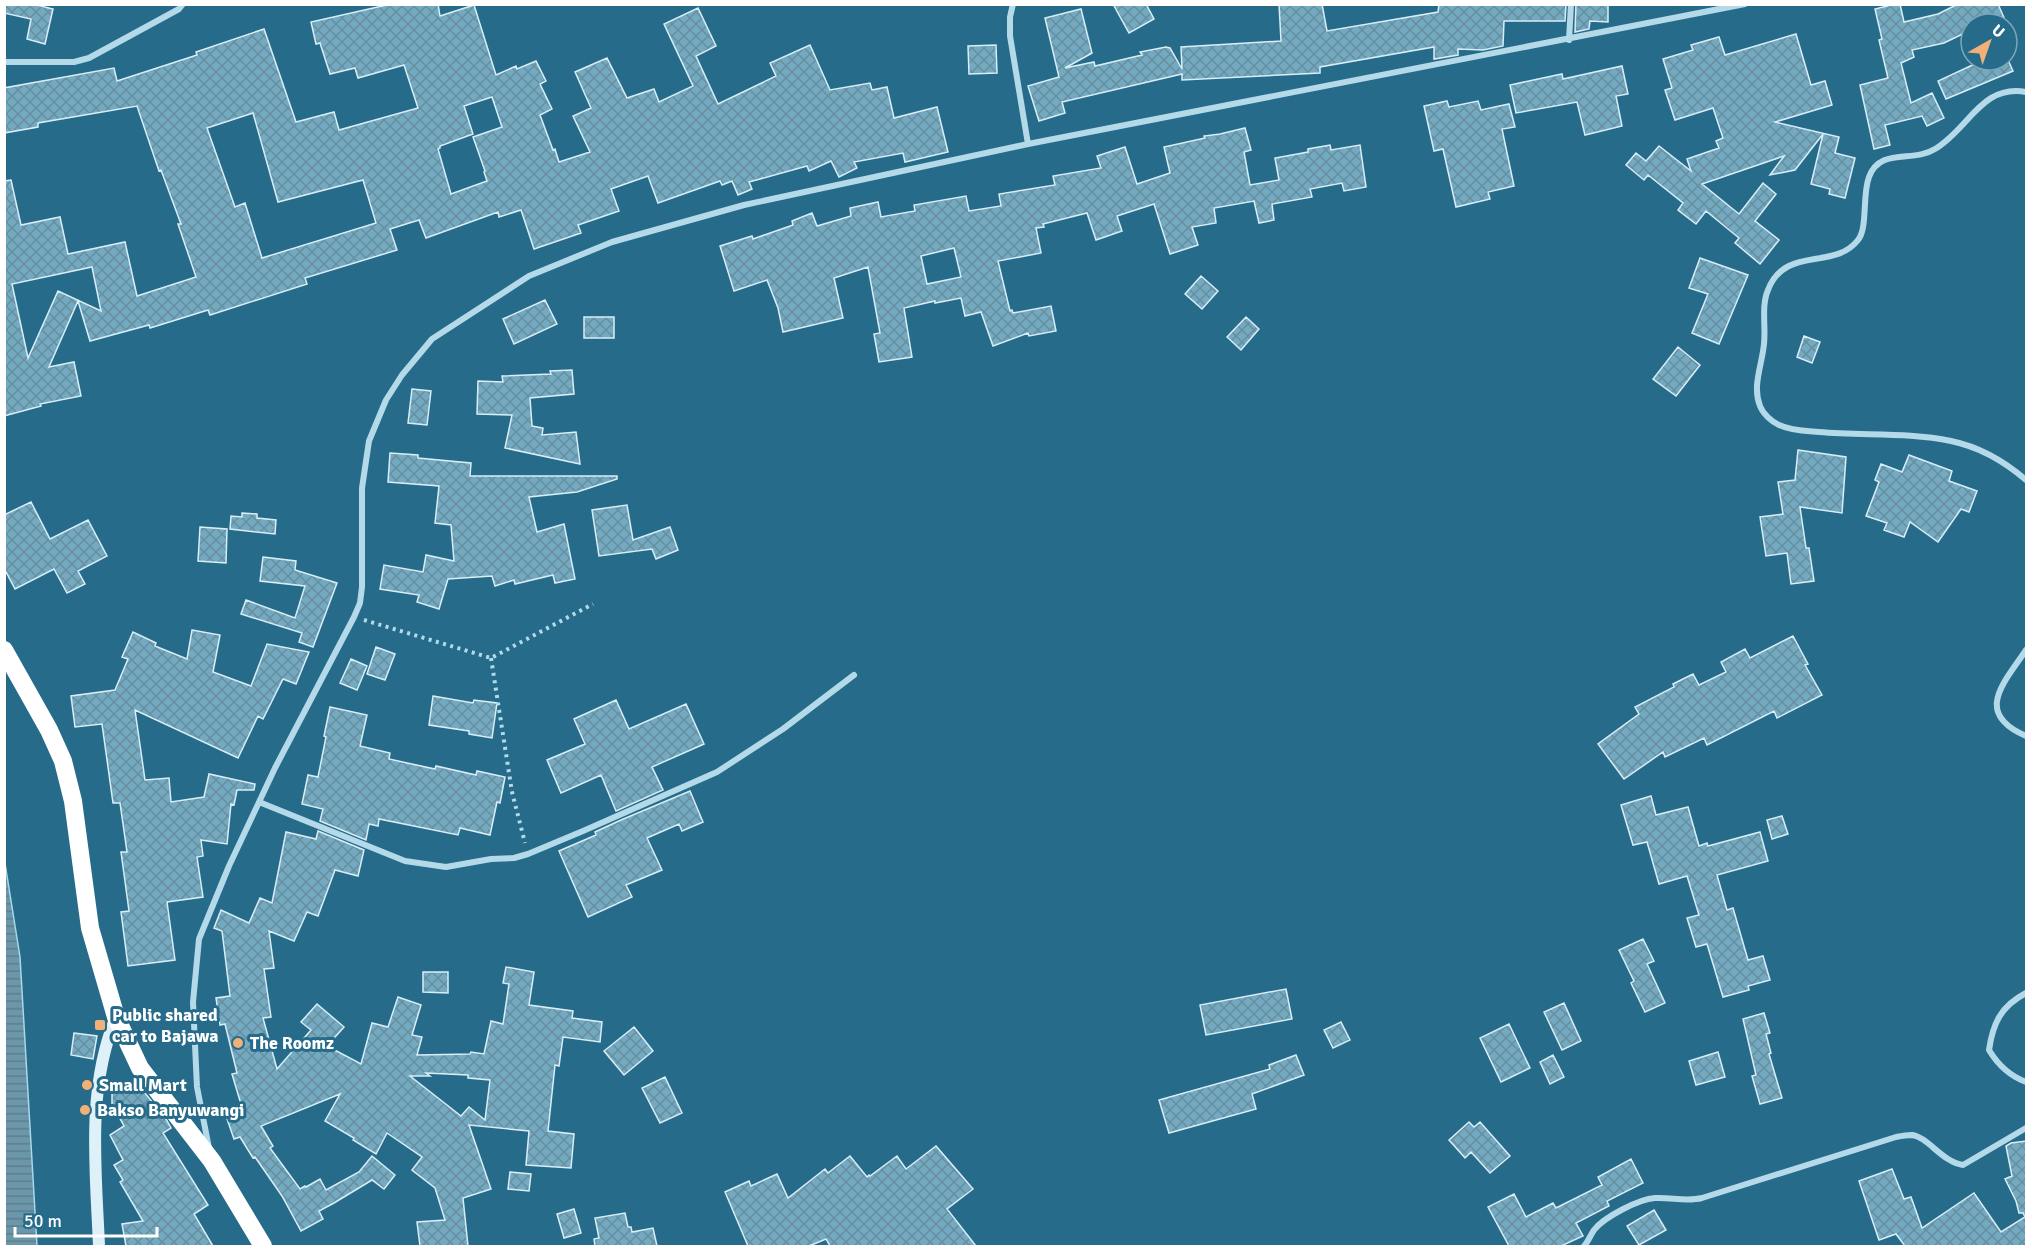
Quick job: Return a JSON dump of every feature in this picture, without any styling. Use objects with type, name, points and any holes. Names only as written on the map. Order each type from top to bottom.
[{"type":"highway","points":[[4,650],[49,730],[63,761],[73,801],[90,928],[116,1017],[141,1068],[212,1161],[263,1246]]},
{"type":"street","points":[[4,62],[64,63],[89,58],[179,9],[183,4]]},
{"type":"street","points":[[1013,4],[1010,36],[1028,144]]},
{"type":"street","points":[[1569,40],[1571,4]]},
{"type":"street","points":[[212,1161],[197,1087],[194,1002],[199,939],[229,866],[275,768],[360,603],[362,488],[369,441],[386,400],[402,375],[432,339],[530,276],[612,242],[744,205],[1028,144],[1745,4]]},
{"type":"street","points":[[2026,93],[2006,91],[1990,97],[1946,143],[1928,154],[1889,158],[1877,165],[1869,176],[1866,188],[1860,238],[1847,250],[1831,258],[1799,261],[1786,267],[1768,288],[1764,345],[1756,385],[1760,407],[1770,419],[1780,426],[1802,431],[1916,436],[1953,441],[1988,452],[2026,480]]},
{"type":"street","points":[[2026,650],[1998,692],[1996,708],[2004,724],[2026,736]]},
{"type":"street","points":[[259,802],[405,861],[446,867],[528,854],[717,771],[783,729],[854,675]]},
{"type":"street","points":[[2026,993],[2000,1013],[1991,1035],[1989,1050],[2010,1074],[2026,1082]]},
{"type":"street","points":[[99,1246],[95,1148],[99,1074],[107,1039],[116,1017]]},
{"type":"street","points":[[1584,1246],[1594,1229],[1616,1213],[1654,1198],[1692,1200],[1702,1198],[1896,1137],[1912,1135],[1950,1161],[1963,1166],[2026,1128]]},
{"type":"path","points":[[354,617],[491,658],[593,604]]},
{"type":"path","points":[[491,658],[512,792],[528,854]]},
{"type":"water","points":[[4,857],[20,957],[37,1246],[5,1246]]},
{"type":"building","points":[[4,4],[33,4],[53,9],[45,44],[27,39],[31,19],[4,13]]},
{"type":"building","points":[[391,4],[438,4],[440,16],[474,5],[496,75],[516,66],[517,69],[536,61],[546,81],[540,84],[552,109],[540,115],[559,162],[590,152],[573,116],[591,108],[575,72],[607,58],[627,98],[654,89],[659,102],[693,86],[664,24],[698,8],[716,46],[696,56],[718,104],[776,76],[770,63],[810,45],[830,90],[870,83],[872,90],[887,87],[894,118],[937,107],[948,152],[905,162],[903,153],[854,162],[857,168],[839,177],[831,161],[809,171],[807,166],[749,182],[752,189],[738,195],[732,181],[722,185],[720,181],[658,203],[648,176],[611,189],[619,211],[578,225],[581,233],[534,249],[521,210],[499,217],[498,212],[426,238],[419,220],[390,229],[397,250],[305,278],[307,284],[210,315],[208,310],[150,328],[149,325],[90,341],[78,301],[49,367],[74,362],[81,396],[40,404],[41,406],[4,416],[4,181],[11,180],[21,225],[60,217],[68,254],[125,242],[137,296],[196,277],[178,224],[181,224],[161,170],[159,171],[137,106],[38,123],[38,127],[4,133],[4,88],[114,68],[117,81],[197,55],[196,52],[264,29],[296,122],[334,112],[339,130],[418,108],[404,65],[358,78],[355,68],[330,74],[320,43],[316,44],[311,22]],"holes":[[[492,97],[502,127],[473,137],[487,181],[451,194],[438,149],[440,146],[473,134],[464,106]],[[253,113],[278,202],[363,180],[376,223],[262,258],[245,203],[235,207],[207,128]],[[92,267],[101,311],[58,291],[28,358],[12,284]]]},
{"type":"building","points":[[1113,4],[1146,4],[1154,19],[1129,33]]},
{"type":"building","points":[[1279,4],[1322,4],[1327,31],[1438,12],[1439,4],[1566,4],[1565,21],[1504,21],[1503,46],[1483,50],[1458,49],[1458,55],[1434,59],[1434,47],[1320,67],[1320,73],[1182,80],[1182,74],[1062,102],[1065,113],[1039,121],[1028,86],[1059,77],[1045,18],[1081,9],[1092,53],[1065,68],[1094,62],[1095,66],[1142,55],[1140,52],[1166,47],[1170,48],[1182,69],[1181,47],[1281,41]]},
{"type":"building","points":[[1576,4],[1608,4],[1608,22],[1590,21],[1589,29],[1575,32]]},
{"type":"building","points":[[1900,4],[1904,22],[1938,14],[1958,4],[1998,4],[2002,12],[1959,12],[1959,36],[1944,43],[1912,50],[1914,57],[1901,63],[1911,103],[1932,93],[1944,118],[1927,126],[1922,116],[1885,125],[1890,145],[1874,149],[1860,85],[1888,78],[1879,40],[1882,39],[1875,9]]},
{"type":"building","points":[[1796,34],[1811,85],[1825,81],[1832,105],[1775,122],[1839,137],[1835,153],[1855,158],[1845,198],[1829,194],[1830,189],[1811,184],[1823,134],[1795,170],[1770,175],[1784,156],[1702,184],[1739,214],[1763,183],[1776,194],[1755,221],[1779,240],[1760,264],[1735,243],[1739,238],[1706,211],[1696,224],[1678,210],[1683,203],[1648,175],[1644,180],[1626,165],[1636,153],[1646,161],[1659,146],[1691,171],[1687,159],[1719,148],[1716,141],[1723,138],[1713,108],[1675,120],[1665,90],[1672,88],[1663,59],[1693,50],[1691,45],[1719,37],[1725,55]]},
{"type":"building","points":[[996,45],[997,73],[969,74],[968,46]]},
{"type":"building","points":[[1622,66],[1628,94],[1616,96],[1622,126],[1585,135],[1577,102],[1516,113],[1510,85],[1562,74],[1563,79]]},
{"type":"building","points":[[1959,71],[2011,72],[1946,99],[1938,81]]},
{"type":"building","points":[[1447,101],[1449,107],[1478,101],[1481,110],[1509,104],[1515,127],[1502,129],[1514,186],[1488,192],[1490,199],[1456,207],[1443,149],[1434,151],[1424,106]]},
{"type":"building","points":[[1245,128],[1251,150],[1244,152],[1250,185],[1279,180],[1275,158],[1330,145],[1331,150],[1360,145],[1366,187],[1344,191],[1342,183],[1310,189],[1312,197],[1272,204],[1274,220],[1259,223],[1254,201],[1214,208],[1216,223],[1192,227],[1198,245],[1170,254],[1154,204],[1117,216],[1122,231],[1096,240],[1087,213],[1043,224],[1044,227],[1036,228],[1041,253],[998,261],[1010,311],[1012,310],[1013,313],[1051,306],[1056,331],[1029,336],[1028,333],[993,346],[981,312],[965,316],[961,298],[935,303],[935,301],[904,308],[912,357],[879,362],[874,334],[880,333],[868,267],[834,278],[843,318],[783,332],[778,308],[767,280],[734,291],[720,246],[752,236],[753,239],[793,225],[792,221],[812,213],[817,226],[851,216],[850,208],[878,202],[881,217],[915,211],[914,205],[966,196],[969,211],[1001,206],[999,194],[1055,185],[1053,176],[1101,168],[1097,156],[1125,147],[1137,184],[1170,173],[1164,147]],"holes":[[[954,248],[961,277],[927,284],[921,256]]]},
{"type":"building","points":[[1700,258],[1748,275],[1719,344],[1692,333],[1708,294],[1689,288]]},
{"type":"building","points":[[1201,276],[1218,291],[1202,309],[1185,294]]},
{"type":"building","points":[[545,300],[557,324],[514,344],[503,319]]},
{"type":"building","points":[[584,317],[614,317],[614,338],[584,338]]},
{"type":"building","points":[[1246,317],[1259,329],[1241,350],[1227,337]]},
{"type":"building","points":[[1804,336],[1820,342],[1812,363],[1797,357]]},
{"type":"building","points":[[1678,347],[1700,365],[1676,396],[1653,379]]},
{"type":"building","points":[[572,370],[574,394],[530,398],[532,426],[543,428],[542,435],[576,432],[580,464],[505,448],[512,415],[477,414],[478,381],[503,382],[502,376],[551,374],[550,371]]},
{"type":"building","points":[[412,389],[431,391],[427,425],[408,423]]},
{"type":"building","points":[[1798,450],[1846,457],[1842,513],[1800,507],[1814,581],[1791,584],[1787,553],[1766,556],[1760,517],[1783,514],[1778,482],[1795,480]]},
{"type":"building","points":[[390,453],[471,463],[470,476],[617,476],[617,479],[577,492],[529,497],[537,532],[564,524],[575,579],[555,583],[553,575],[515,584],[514,580],[495,586],[492,576],[448,579],[439,609],[417,602],[419,595],[380,589],[384,565],[423,572],[426,555],[454,561],[451,525],[435,523],[439,486],[388,482]]},
{"type":"building","points":[[1909,455],[1952,471],[1949,481],[1977,491],[1969,512],[1961,509],[1938,542],[1910,522],[1904,537],[1884,530],[1887,523],[1866,516],[1879,482],[1875,480],[1881,464],[1902,472]]},
{"type":"building","points":[[31,502],[50,539],[88,520],[107,556],[78,571],[85,584],[67,593],[54,569],[15,589],[4,568],[4,515]]},
{"type":"building","points":[[627,505],[633,540],[670,527],[678,550],[656,559],[652,549],[599,556],[592,510]]},
{"type":"building","points":[[242,513],[257,514],[257,518],[276,520],[275,534],[230,529],[231,516],[242,517]]},
{"type":"building","points":[[200,527],[227,529],[226,563],[198,561]]},
{"type":"building","points":[[263,557],[296,561],[295,570],[337,583],[313,647],[299,642],[302,633],[241,614],[246,600],[295,618],[305,586],[260,581]]},
{"type":"building","points":[[192,630],[220,635],[213,672],[251,686],[267,644],[309,652],[296,684],[283,679],[263,719],[258,716],[238,758],[135,710],[145,780],[169,778],[171,802],[204,797],[209,774],[255,784],[254,790],[237,790],[234,805],[231,804],[227,844],[201,840],[203,856],[197,857],[203,897],[167,902],[175,960],[128,966],[121,912],[129,911],[121,852],[127,852],[120,803],[113,803],[102,724],[75,727],[71,696],[115,690],[128,659],[122,657],[133,632],[156,643],[155,646],[187,659]]},
{"type":"building","points":[[1793,636],[1808,664],[1805,665],[1822,695],[1777,718],[1774,711],[1707,745],[1704,738],[1665,757],[1663,752],[1624,779],[1598,744],[1639,714],[1635,707],[1674,687],[1673,684],[1693,674],[1699,685],[1726,672],[1721,662],[1745,649],[1750,658]]},
{"type":"building","points":[[376,647],[395,654],[385,680],[367,674]]},
{"type":"building","points":[[351,659],[367,666],[357,690],[340,683]]},
{"type":"building","points":[[433,696],[473,703],[474,700],[497,703],[492,738],[469,734],[469,731],[429,725]]},
{"type":"building","points":[[616,700],[629,729],[686,704],[704,744],[652,767],[663,790],[616,811],[601,775],[561,793],[547,760],[585,744],[574,719]]},
{"type":"building","points":[[330,707],[367,715],[360,746],[390,753],[389,759],[435,769],[436,766],[476,775],[477,771],[505,777],[490,835],[460,828],[458,835],[379,819],[378,826],[369,824],[366,840],[320,821],[323,809],[302,804],[308,775],[318,777]]},
{"type":"building","points":[[690,791],[703,822],[682,831],[679,824],[647,838],[662,870],[626,885],[632,897],[588,917],[559,851],[596,835],[595,832],[621,820]]},
{"type":"building","points":[[1651,796],[1656,815],[1688,807],[1699,846],[1707,843],[1708,846],[1760,832],[1768,861],[1717,875],[1727,910],[1733,908],[1748,960],[1763,956],[1770,980],[1748,986],[1749,990],[1723,997],[1707,944],[1696,947],[1687,918],[1699,915],[1687,876],[1659,884],[1647,842],[1633,845],[1621,805]]},
{"type":"building","points":[[1782,816],[1788,834],[1772,839],[1767,820]]},
{"type":"building","points":[[318,831],[364,850],[358,876],[335,870],[318,916],[307,912],[294,941],[269,931],[274,968],[264,969],[271,1017],[263,1018],[277,1069],[311,1030],[301,1022],[317,1004],[344,1027],[327,1046],[361,1064],[372,1023],[388,1027],[398,997],[421,1005],[412,1035],[422,1037],[417,1055],[470,1054],[471,1052],[484,1054],[491,1021],[503,1024],[509,984],[503,983],[506,967],[534,972],[529,1005],[573,1011],[572,1018],[602,1022],[600,1042],[563,1037],[559,1066],[555,1065],[548,1131],[574,1134],[571,1168],[526,1165],[529,1131],[469,1125],[491,1189],[463,1198],[468,1246],[420,1246],[417,1222],[445,1220],[435,1188],[412,1170],[422,1157],[387,1133],[376,1154],[325,1121],[340,1094],[261,1126],[273,1146],[270,1148],[300,1189],[320,1179],[326,1190],[359,1172],[372,1156],[395,1175],[384,1189],[372,1180],[319,1211],[323,1219],[301,1231],[282,1196],[255,1157],[253,1158],[240,1137],[234,1139],[226,1116],[243,1111],[232,1074],[237,1073],[225,1024],[220,1025],[216,998],[230,996],[222,931],[214,928],[221,910],[249,923],[260,898],[272,903],[286,832],[316,839]],"holes":[[[426,1073],[468,1075],[468,1078],[490,1080],[485,1120],[469,1107],[461,1116],[410,1076],[430,1076]]]},
{"type":"building","points":[[1643,939],[1654,961],[1647,964],[1665,1003],[1645,1012],[1631,983],[1634,981],[1619,950]]},
{"type":"building","points":[[423,972],[448,972],[448,993],[423,992]]},
{"type":"building","points":[[1286,989],[1292,1019],[1206,1035],[1200,1005]]},
{"type":"building","points":[[1564,1003],[1581,1041],[1562,1050],[1544,1012]]},
{"type":"building","points":[[1764,1013],[1770,1033],[1766,1034],[1771,1053],[1769,1054],[1782,1098],[1760,1104],[1752,1076],[1756,1075],[1743,1019]]},
{"type":"building","points":[[1341,1022],[1350,1040],[1333,1048],[1324,1030]]},
{"type":"building","points":[[1509,1024],[1530,1068],[1501,1082],[1480,1038]]},
{"type":"building","points":[[634,1027],[653,1051],[624,1075],[604,1051]]},
{"type":"building","points":[[74,1033],[97,1036],[93,1059],[71,1055]]},
{"type":"building","points":[[1718,1052],[1725,1077],[1696,1085],[1689,1061]]},
{"type":"building","points":[[1296,1055],[1304,1075],[1252,1094],[1256,1109],[1169,1133],[1159,1100],[1270,1069],[1269,1065]]},
{"type":"building","points":[[1553,1055],[1564,1077],[1550,1084],[1540,1062]]},
{"type":"building","points":[[665,1077],[682,1113],[660,1123],[642,1088]]},
{"type":"building","points":[[112,1086],[140,1087],[166,1119],[171,1128],[163,1133],[208,1205],[194,1214],[213,1246],[126,1246],[122,1224],[143,1221],[120,1182],[123,1180],[114,1165],[123,1160],[110,1135],[124,1126],[112,1104]]},
{"type":"building","points":[[1469,1122],[1474,1127],[1480,1122],[1510,1156],[1490,1173],[1471,1152],[1465,1158],[1449,1140]]},
{"type":"building","points":[[2026,1141],[2026,1246],[1905,1246],[1896,1234],[1879,1240],[1859,1181],[1892,1169],[1904,1199],[1911,1197],[1922,1228],[1974,1193],[2001,1232],[2025,1217],[2023,1213],[2019,1213],[2005,1179],[2012,1176],[2006,1146]]},
{"type":"building","points":[[936,1146],[973,1189],[947,1209],[976,1246],[830,1246],[826,1239],[809,1246],[748,1246],[725,1192],[749,1181],[751,1186],[777,1174],[788,1198],[825,1169],[828,1173],[850,1156],[867,1177],[897,1156],[906,1169]]},
{"type":"building","points":[[1631,1159],[1643,1183],[1607,1201],[1609,1206],[1576,1223],[1583,1236],[1561,1246],[1509,1246],[1488,1207],[1514,1194],[1526,1217],[1553,1203],[1556,1208],[1602,1185],[1598,1177]]},
{"type":"building","points":[[510,1172],[531,1174],[529,1191],[508,1189]]},
{"type":"building","points":[[574,1209],[581,1233],[564,1238],[557,1214]]},
{"type":"building","points":[[1654,1210],[1666,1230],[1639,1245],[1627,1226]]},
{"type":"building","points":[[625,1213],[628,1227],[631,1227],[632,1232],[653,1228],[657,1246],[595,1246],[594,1239],[599,1238],[595,1218]]},
{"type":"place","name":"Public shared car to Bajawa","points":[[100,1025]]},
{"type":"place","name":"The Roomz","points":[[238,1043]]},
{"type":"place","name":"Small Mart","points":[[87,1085]]},
{"type":"place","name":"Bakso Banyuwangi","points":[[85,1110]]}]
